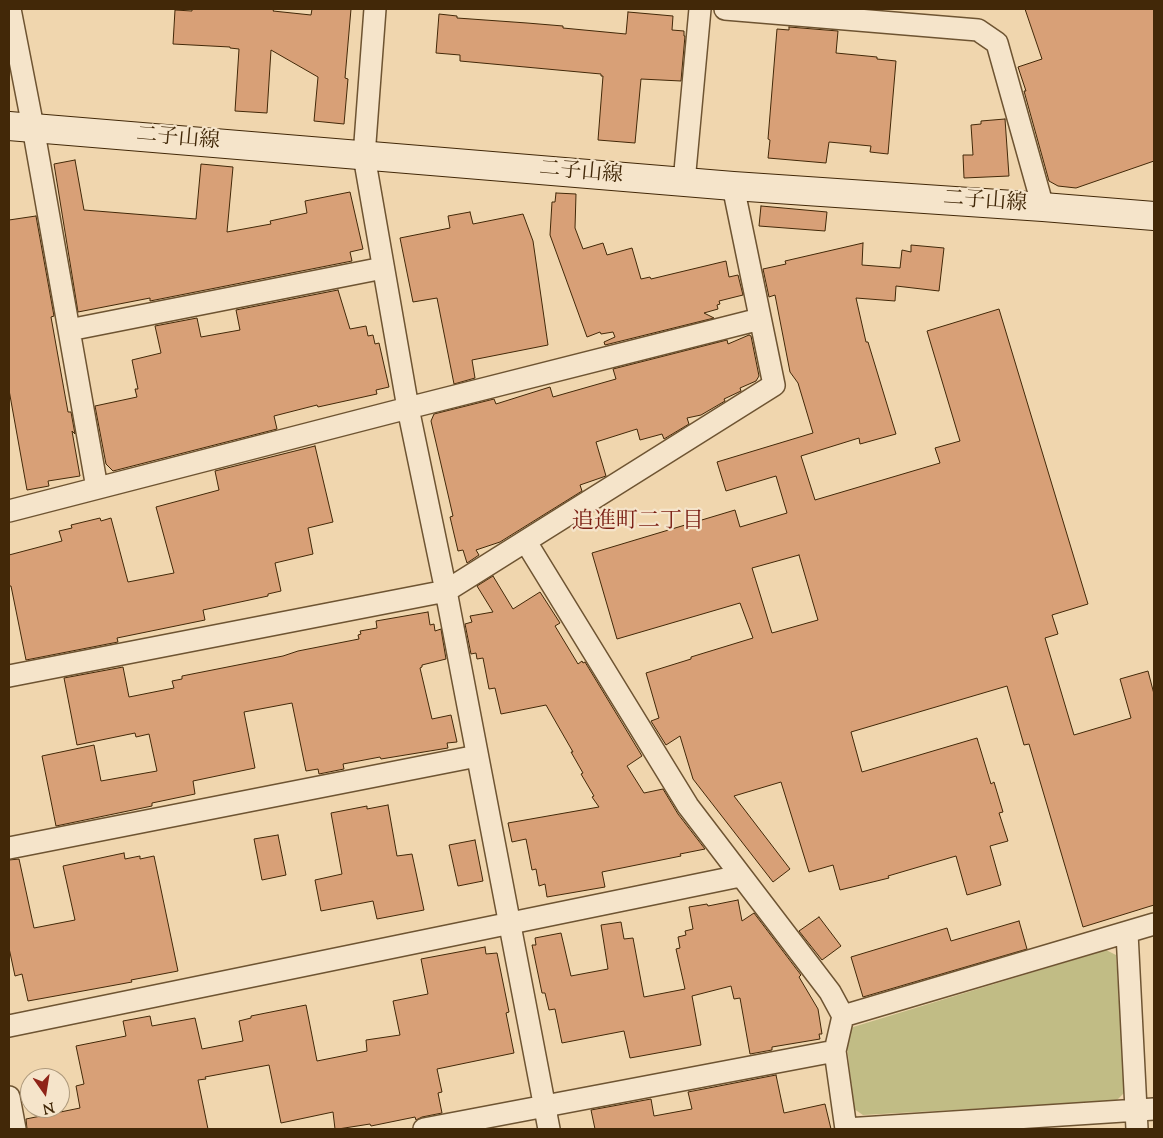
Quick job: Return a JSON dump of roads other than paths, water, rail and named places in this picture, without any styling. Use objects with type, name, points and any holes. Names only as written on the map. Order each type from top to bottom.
[{"type":"street","points":[[10,9],[21,126],[69,330],[97,488]]},
{"type":"street","points":[[375,9],[364,156],[408,408],[446,591],[549,1129]]},
{"type":"street","points":[[684,182],[700,9]]},
{"type":"street","points":[[725,9],[978,30],[997,43],[1043,207]]},
{"type":"street","name":"二子山線","points":[[21,126],[733,186],[1154,216]]},
{"type":"street","points":[[9,676],[446,591],[774,385],[733,186]]},
{"type":"street","points":[[69,330],[384,268]]},
{"type":"street","points":[[9,511],[760,320]]},
{"type":"street","points":[[526,542],[688,806],[830,992],[843,1016],[835,1051],[846,1129],[1142,1116],[1127,932]]},
{"type":"street","points":[[9,848],[478,756]]},
{"type":"street","points":[[9,1026],[740,876]]},
{"type":"street","points":[[843,1016],[1154,924]]},
{"type":"street","points":[[424,1129],[835,1051]]},
{"type":"street","points":[[9,1097],[15,1129]]},
{"type":"district","name":"追進町二丁目","points":[[638,523]]}]
